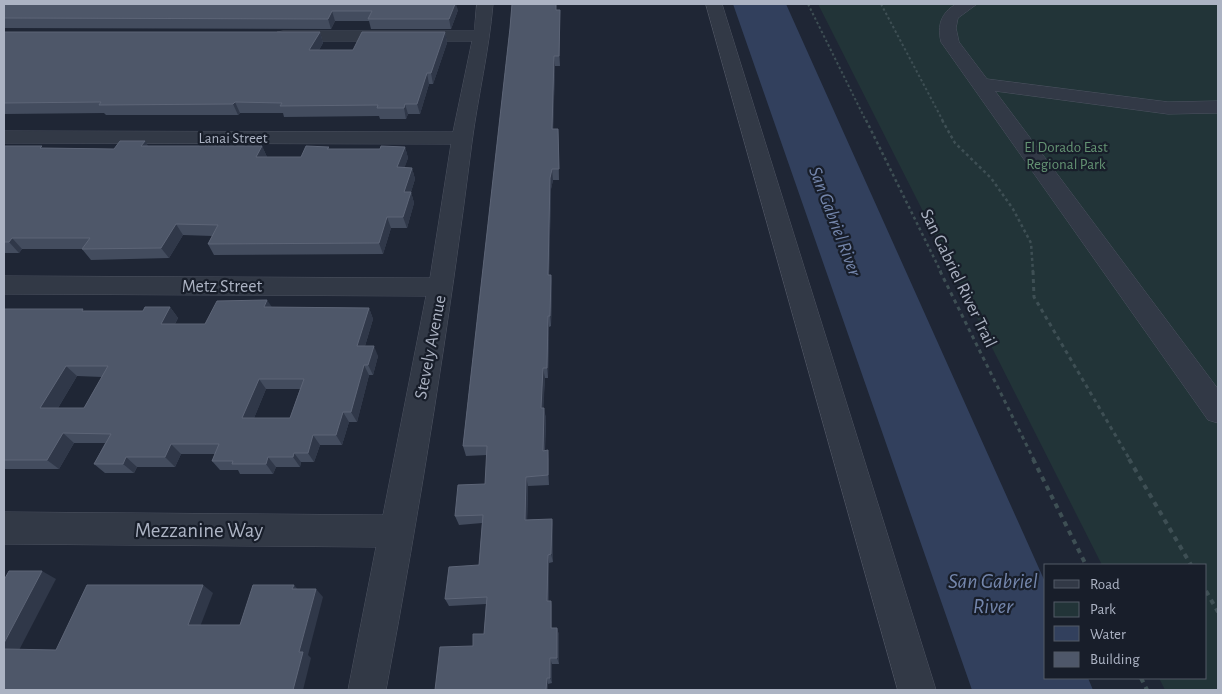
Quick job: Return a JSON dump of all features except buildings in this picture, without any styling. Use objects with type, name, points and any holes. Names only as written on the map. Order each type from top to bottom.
[{"type":"street","name":"Stevely Avenue","points":[[367,690],[441,286],[462,138],[482,36],[485,4]]},
{"type":"street","points":[[714,4],[917,690]]},
{"type":"street","points":[[969,4],[948,20],[946,32],[950,42],[1218,412]]},
{"type":"street","points":[[263,36],[482,36]]},
{"type":"street","points":[[982,85],[996,85],[1168,108],[1218,107]]},
{"type":"street","name":"Lanai Street","points":[[4,137],[462,138]]},
{"type":"street","name":"Metz Street","points":[[4,285],[441,286]]},
{"type":"street","name":"Mezzanine Way","points":[[4,528],[395,531]]},
{"type":"path","name":"San Gabriel River Trail","points":[[808,4],[1086,564]]},
{"type":"path","points":[[881,4],[951,137],[962,152],[992,179],[1031,242],[1033,256],[1031,283],[1034,297],[1190,564]]},
{"type":"path","points":[[1207,593],[1218,612]]},
{"type":"green space","name":"El Dorado East Regional Park","points":[[818,4],[1218,4],[1218,690],[1165,690],[1160,679],[1207,679],[1207,564],[1101,564]]},
{"type":"water","name":"San Gabriel River","points":[[733,4],[786,4],[1044,580],[1044,679],[1088,679],[1093,690],[972,690]]}]
